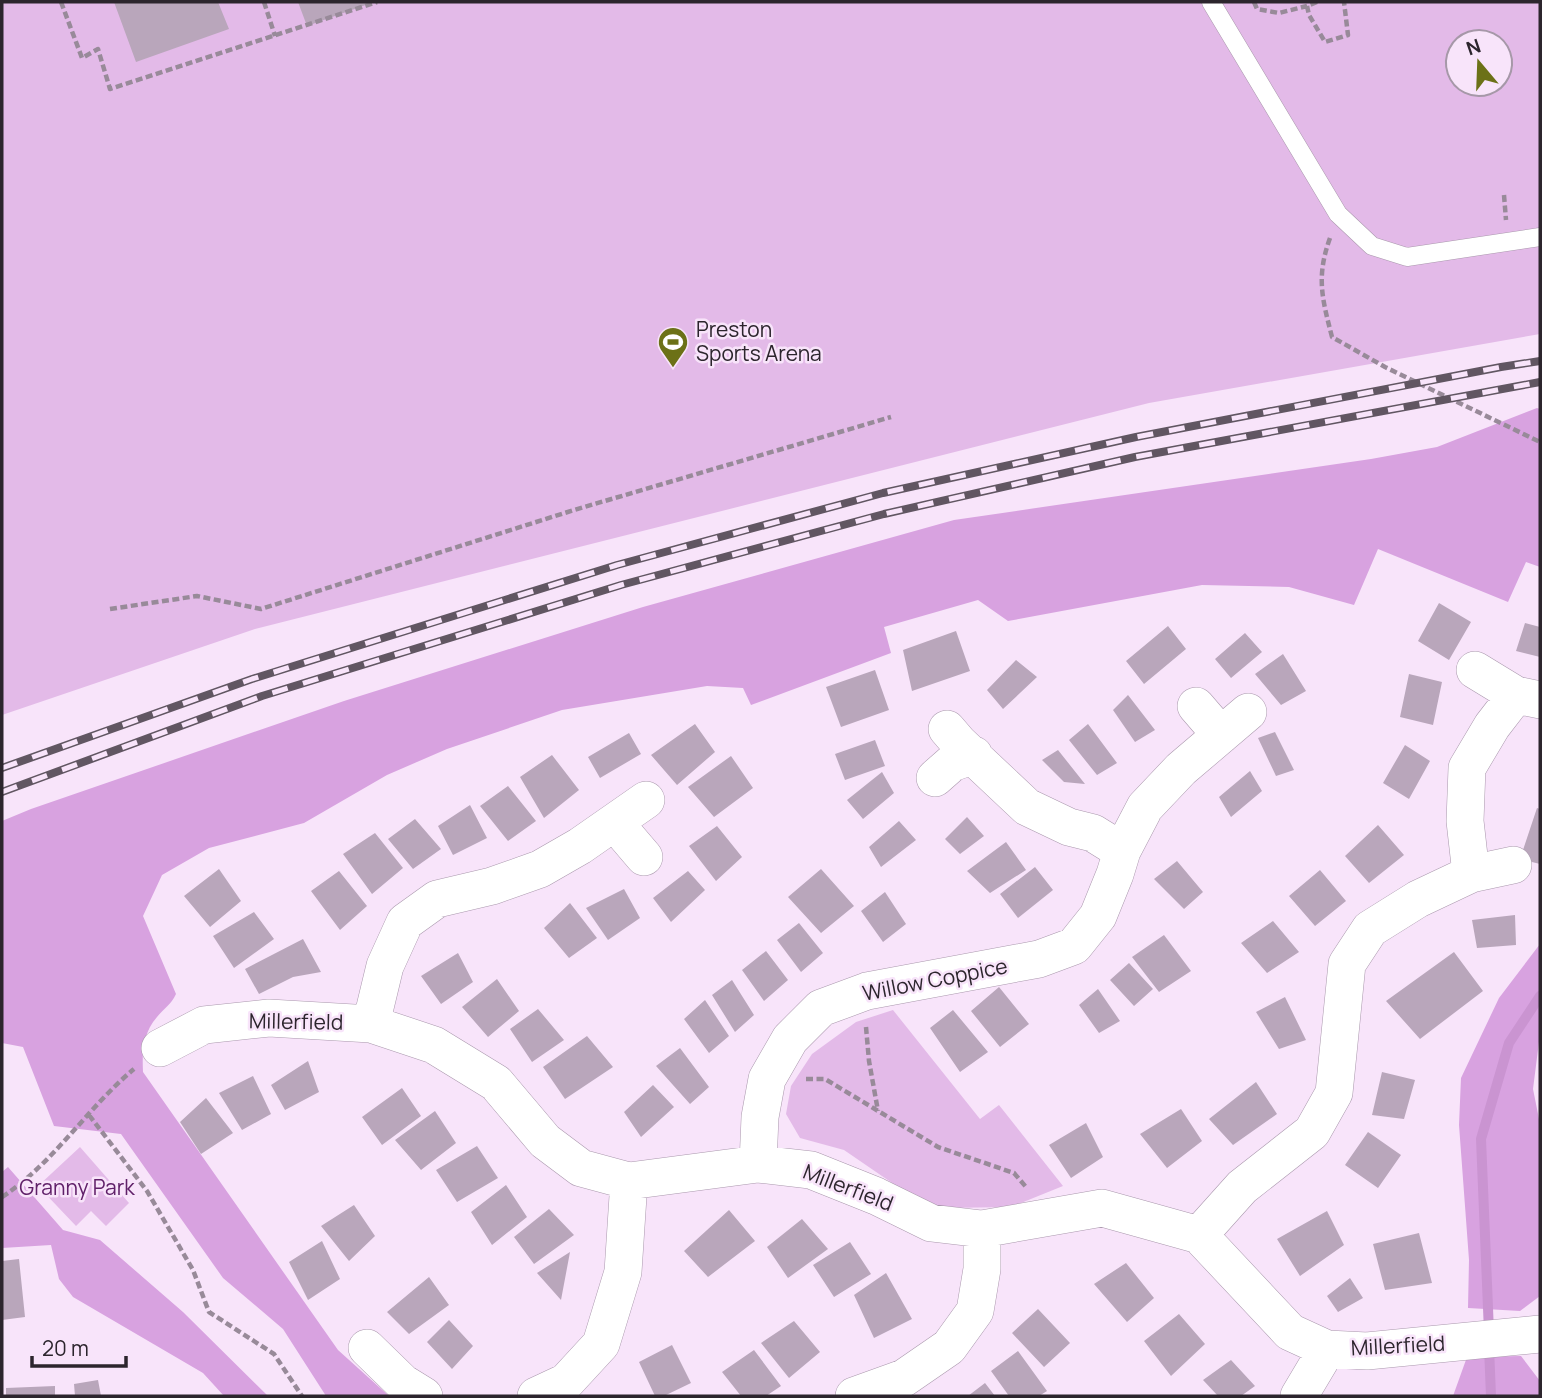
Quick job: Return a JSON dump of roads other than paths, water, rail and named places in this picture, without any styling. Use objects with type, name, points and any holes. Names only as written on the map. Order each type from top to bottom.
[{"type":"street","points":[[1471,874],[1465,821],[1467,768],[1492,726],[1528,698],[1475,670]]},
{"type":"street","points":[[1196,706],[1221,735]]},
{"type":"street","name":"Willow Coppice","points":[[758,1164],[760,1117],[766,1079],[790,1040],[821,1008],[867,991],[1039,959],[1073,946],[1098,916],[1122,851],[1145,807],[1181,769],[1248,712]]},
{"type":"street","points":[[947,729],[998,782],[1027,807],[1069,827],[1093,833],[1122,851]]},
{"type":"street","points":[[935,778],[952,763],[974,755]]},
{"type":"street","points":[[371,1024],[385,966],[405,922],[437,899],[492,886],[540,869],[646,800]]},
{"type":"street","points":[[615,822],[644,858]]},
{"type":"street","points":[[1199,1235],[1242,1187],[1312,1132],[1334,1093],[1347,964],[1370,929],[1418,899],[1471,874],[1513,865]]},
{"type":"street","name":"Millerfield","points":[[160,1048],[204,1025],[269,1018],[371,1024],[434,1045],[496,1083],[545,1141],[581,1168],[629,1181],[758,1164],[811,1170],[876,1196],[931,1223],[982,1229],[1102,1208],[1199,1235],[1290,1332],[1327,1349],[1367,1351],[1525,1336]]},
{"type":"street","points":[[536,1396],[566,1382],[601,1343],[623,1272],[629,1181]]},
{"type":"street","points":[[855,1396],[904,1378],[949,1347],[975,1311],[982,1269],[982,1229]]},
{"type":"street","points":[[367,1348],[403,1383],[425,1396]]},
{"type":"street","points":[[1299,1396],[1327,1349]]},
{"type":"lane","points":[[1211,2],[1338,214],[1371,246],[1407,257],[1540,237]]},
{"type":"waterway","points":[[1489,1332],[1481,1139],[1509,1043],[1540,996]]},
{"type":"waterway","points":[[1489,1347],[1491,1396]]},
{"type":"railway","points":[[2,768],[252,679],[617,565],[883,493],[1136,437],[1540,361]]},
{"type":"railway","points":[[2,792],[262,696],[621,585],[884,514],[1135,457],[1540,382]]},
{"type":"place","name":"Preston Sports Arena","points":[[673,369]]},
{"type":"park label","name":"Granny Park","points":[[77,1188]]}]
